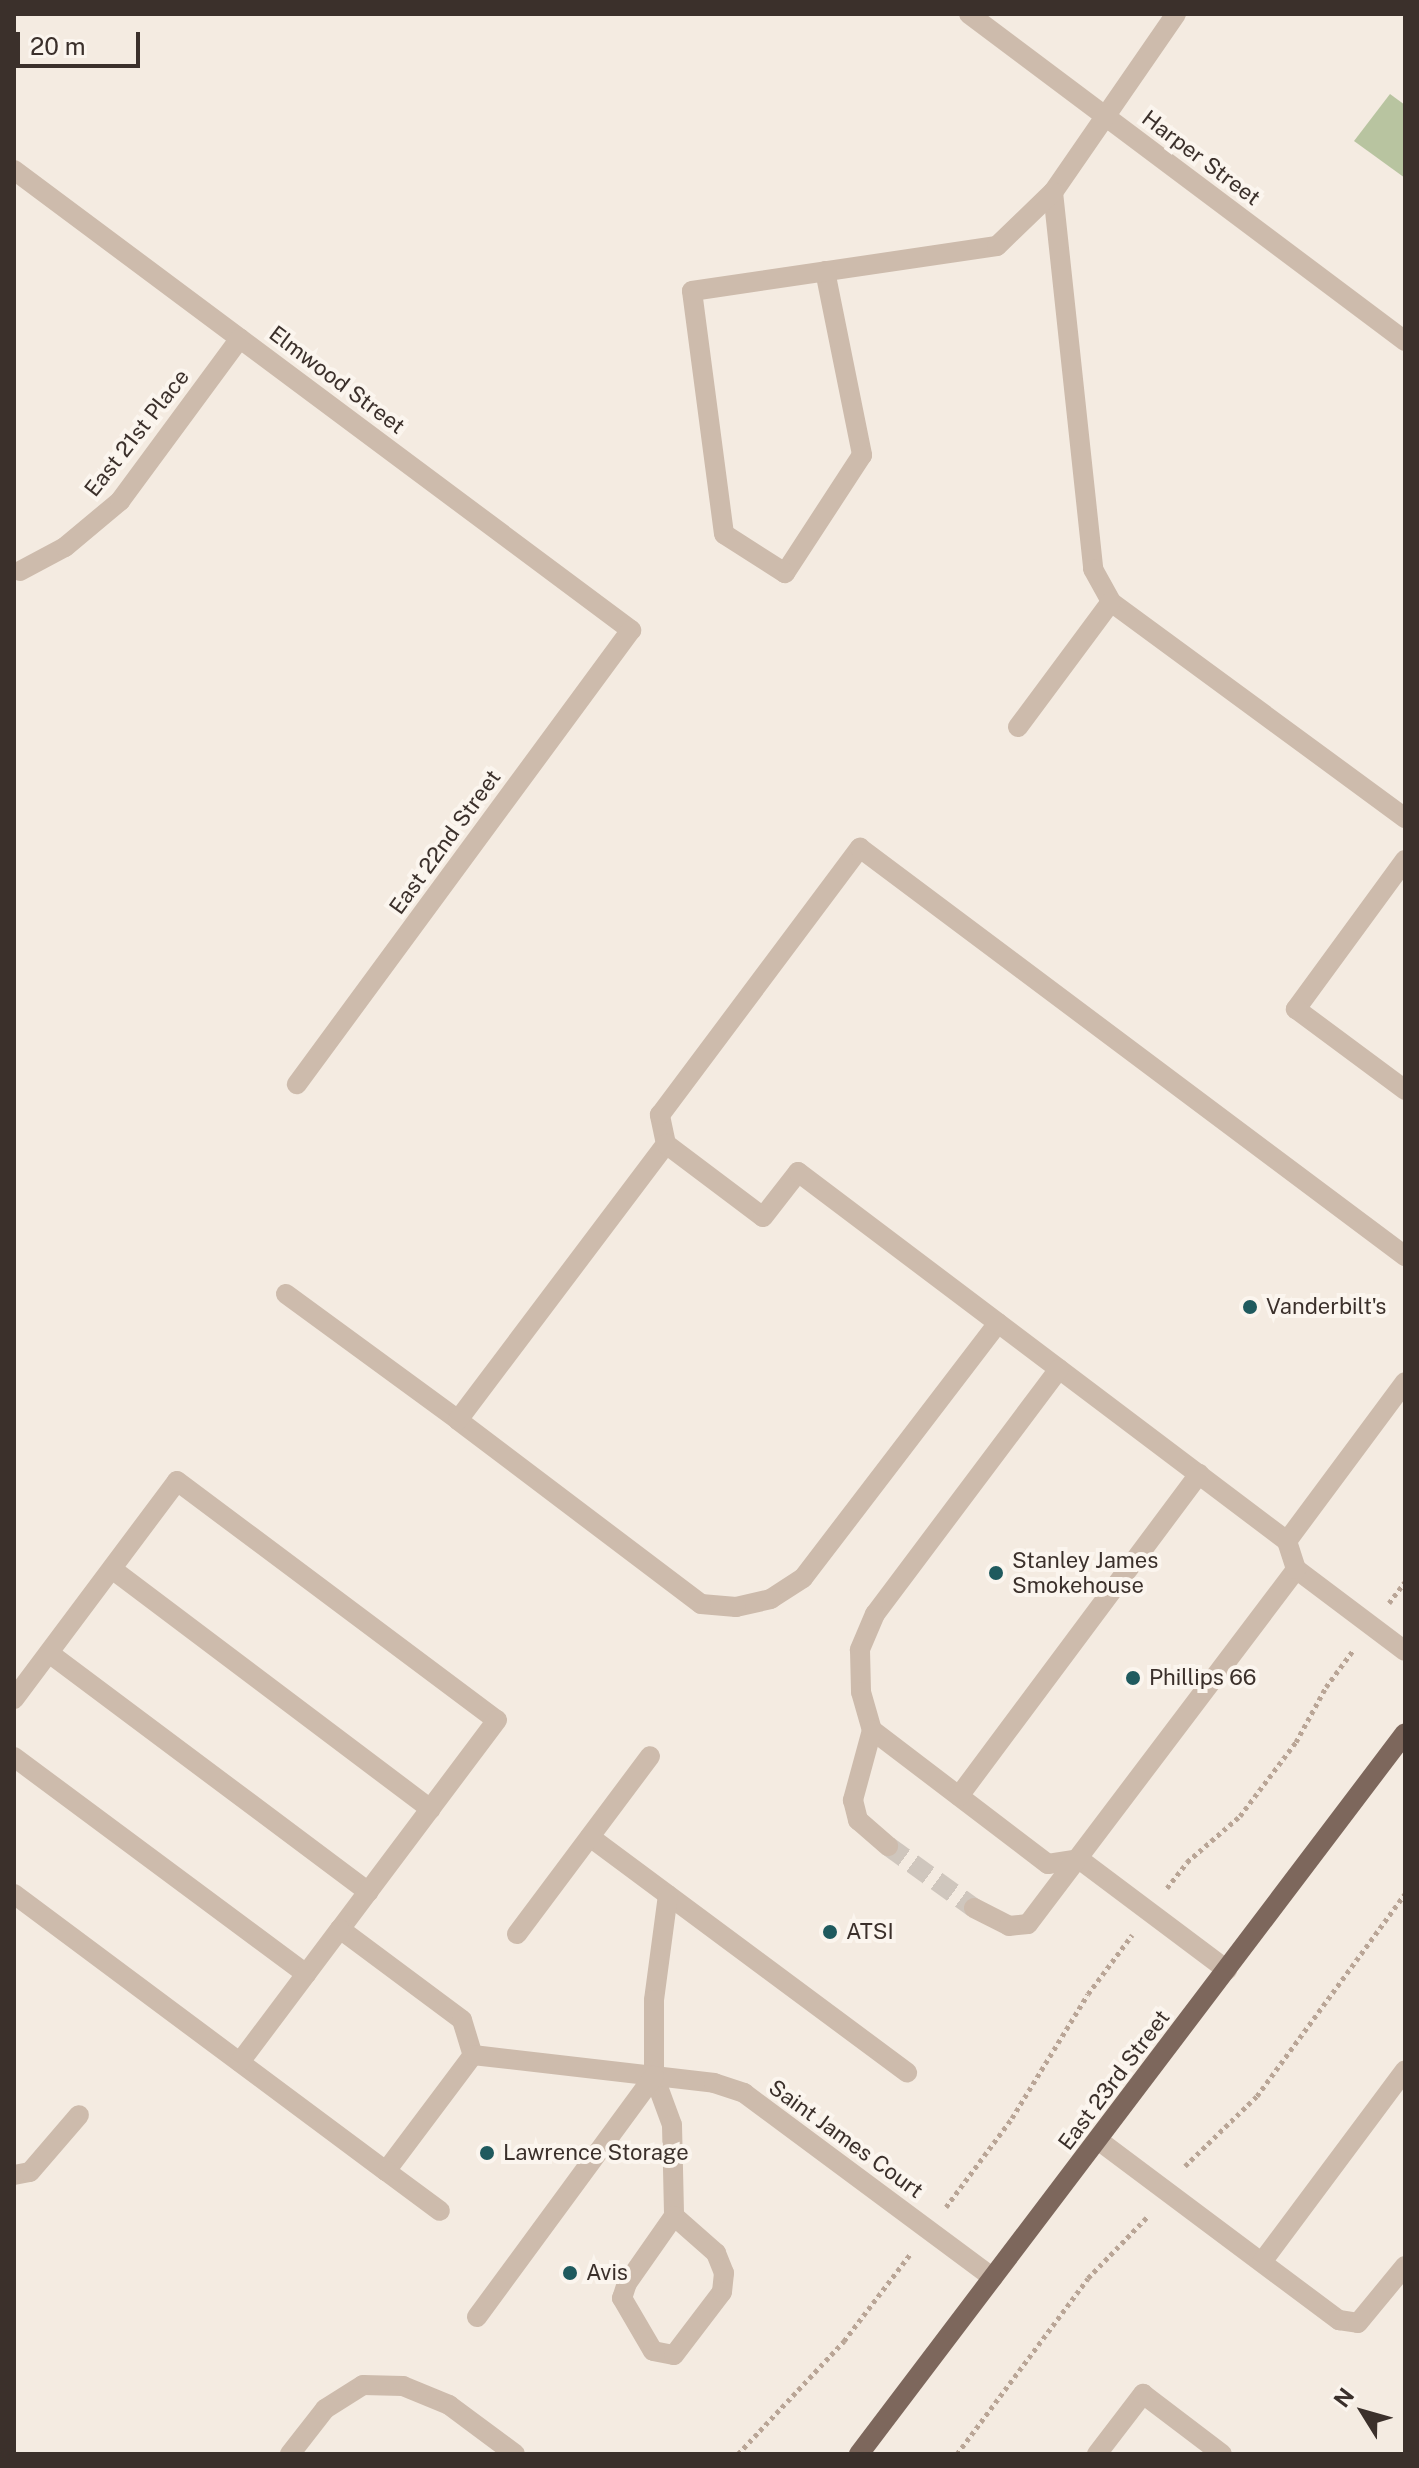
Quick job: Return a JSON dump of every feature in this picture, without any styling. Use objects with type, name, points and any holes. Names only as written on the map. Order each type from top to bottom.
[{"type":"main road","name":"East 23rd Street","points":[[861,2453],[1405,1733]]},
{"type":"street","name":"Harper Street","points":[[969,14],[1404,336]]},
{"type":"street","points":[[825,271],[862,455],[785,573],[724,534],[692,291],[825,271],[997,246],[1053,192],[1103,114],[1176,14]]},
{"type":"street","name":"Elmwood Street","points":[[14,170],[631,630]]},
{"type":"street","points":[[1053,192],[1093,569],[1111,602],[1405,818]]},
{"type":"street","name":"East 21st Place","points":[[20,571],[65,547],[120,501],[240,338]]},
{"type":"street","points":[[1018,727],[1111,602]]},
{"type":"street","name":"East 22nd Street","points":[[297,1084],[631,630]]},
{"type":"street","points":[[1405,1256],[860,848],[660,1115],[666,1144],[763,1217],[798,1172],[1287,1541],[1296,1569],[1405,1651]]},
{"type":"street","points":[[1405,860],[1296,1009],[1405,1090]]},
{"type":"street","points":[[458,1420],[666,1144]]},
{"type":"street","points":[[286,1294],[701,1604],[736,1607],[771,1599],[803,1578],[998,1323]]},
{"type":"street","points":[[888,1846],[858,1820],[853,1800],[872,1730],[861,1692],[860,1650],[875,1614],[1059,1369]]},
{"type":"street","points":[[1287,1541],[1405,1382]]},
{"type":"street","points":[[959,1796],[1199,1474]]},
{"type":"street","points":[[14,1699],[177,1481],[497,1720],[240,2062]]},
{"type":"street","points":[[112,1569],[431,1809]]},
{"type":"street","points":[[974,1908],[1009,1926],[1028,1924],[1296,1569]]},
{"type":"street","points":[[49,1653],[368,1892]]},
{"type":"street","points":[[872,1730],[1048,1864],[1079,1859],[1227,1970]]},
{"type":"street","points":[[517,1934],[650,1756]]},
{"type":"street","points":[[14,1757],[306,1974]]},
{"type":"street","points":[[590,1837],[907,2072]]},
{"type":"street","points":[[14,1894],[440,2211]]},
{"type":"street","points":[[668,1895],[654,2000],[654,2076],[672,2125],[674,2216],[627,2283],[622,2298],[653,2351],[674,2355],[722,2292],[724,2273],[716,2253],[674,2216]]},
{"type":"street","points":[[340,1929],[462,2020],[473,2055],[386,2171]]},
{"type":"street","name":"Saint James Court","points":[[473,2055],[714,2083],[744,2093],[993,2278]]},
{"type":"street","points":[[1262,2262],[1405,2070]]},
{"type":"street","points":[[477,2317],[654,2076]]},
{"type":"street","points":[[14,2175],[30,2172],[79,2115]]},
{"type":"street","points":[[1098,2140],[1339,2320],[1358,2323],[1405,2266]]},
{"type":"street","points":[[290,2454],[325,2409],[363,2385],[403,2386],[449,2405],[515,2454]]},
{"type":"street","points":[[1097,2454],[1143,2394],[1222,2454]]},
{"type":"path","points":[[952,2199],[1150,1911],[1187,1862],[1224,1832],[1262,1788],[1405,1582]]},
{"type":"path","points":[[738,2454],[844,2341],[905,2261]]},
{"type":"green space","points":[[1390,94],[1405,105],[1405,178],[1354,141]]},
{"type":"tunnel","points":[[888,1846],[974,1908]]},
{"type":"place","name":"Vanderbilt's","points":[[1250,1307]]},
{"type":"place","name":"Stanley James Smokehouse","points":[[996,1573]]},
{"type":"place","name":"Phillips 66","points":[[1133,1678]]},
{"type":"place","name":"ATSI","points":[[830,1932]]},
{"type":"place","name":"Lawrence Storage","points":[[487,2153]]},
{"type":"place","name":"Avis","points":[[570,2273]]}]
